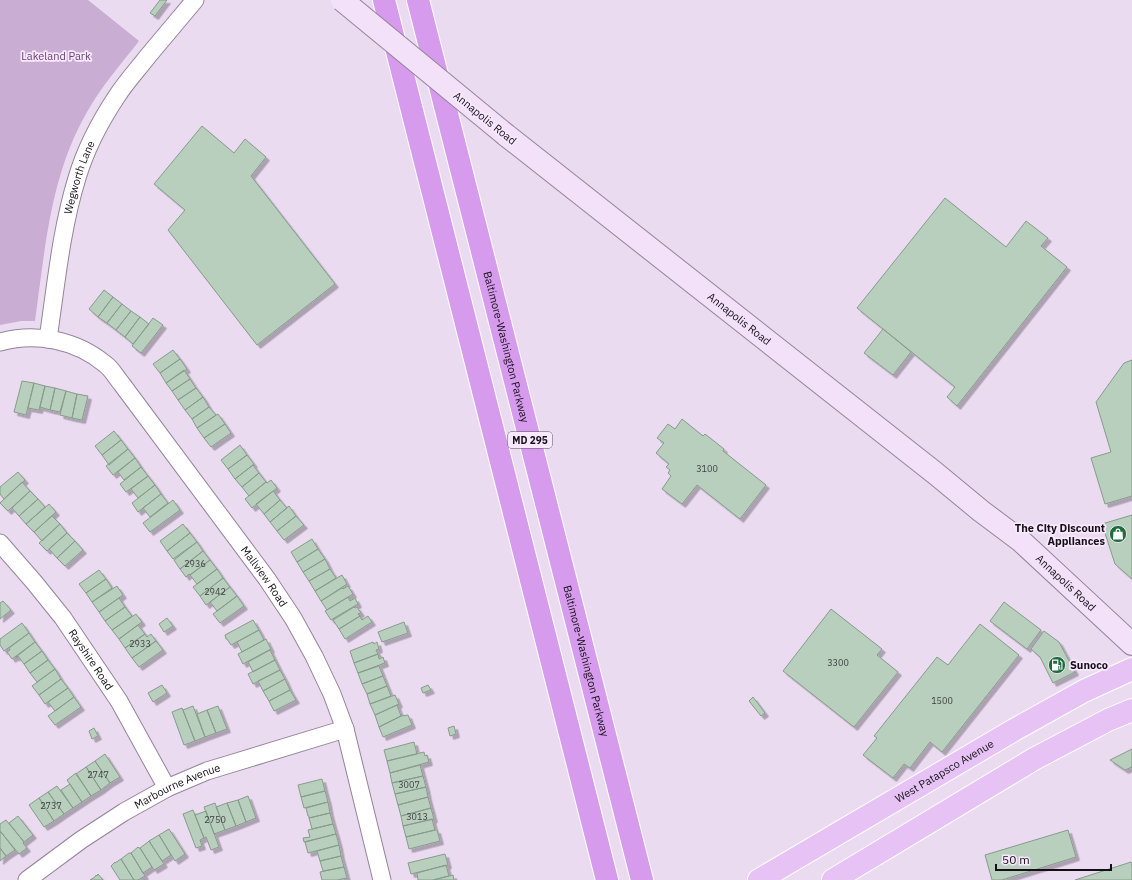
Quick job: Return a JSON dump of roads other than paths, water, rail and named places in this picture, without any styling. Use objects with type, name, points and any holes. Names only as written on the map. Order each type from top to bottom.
[{"type":"highway","name":"MD 295","points":[[384,0],[607,880]]},
{"type":"highway","name":"Baltimore-Washington Parkway","points":[[418,0],[642,880]]},
{"type":"main road","name":"Annapolis Road","points":[[341,0],[506,136],[1021,541],[1132,644]]},
{"type":"main road","name":"West Patapsco Avenue","points":[[759,880],[1014,730],[1084,691],[1132,669]]},
{"type":"main road","points":[[833,880],[1034,759],[1108,720],[1132,710]]},
{"type":"street","name":"Wegworth Lane","points":[[48,338],[68,211],[77,177],[90,146],[117,96],[195,0]]},
{"type":"street","points":[[0,342],[26,338],[48,338]]},
{"type":"street","name":"Mallview Road","points":[[48,338],[71,344],[90,353],[107,365],[122,383],[267,579],[293,618],[329,687],[345,729],[382,880]]},
{"type":"street","name":"Rayshire Road","points":[[0,543],[63,618],[119,701],[167,788]]},
{"type":"street","name":"Marbourne Avenue","points":[[27,880],[81,840],[124,812],[167,788],[207,771],[345,729]]},
{"type":"place","name":"The City Discount Appliances","points":[[1118,534]]},
{"type":"place","name":"Sunoco","points":[[1057,665]]},
{"type":"park label","name":"Lakeland Park","points":[[56,56]]}]
